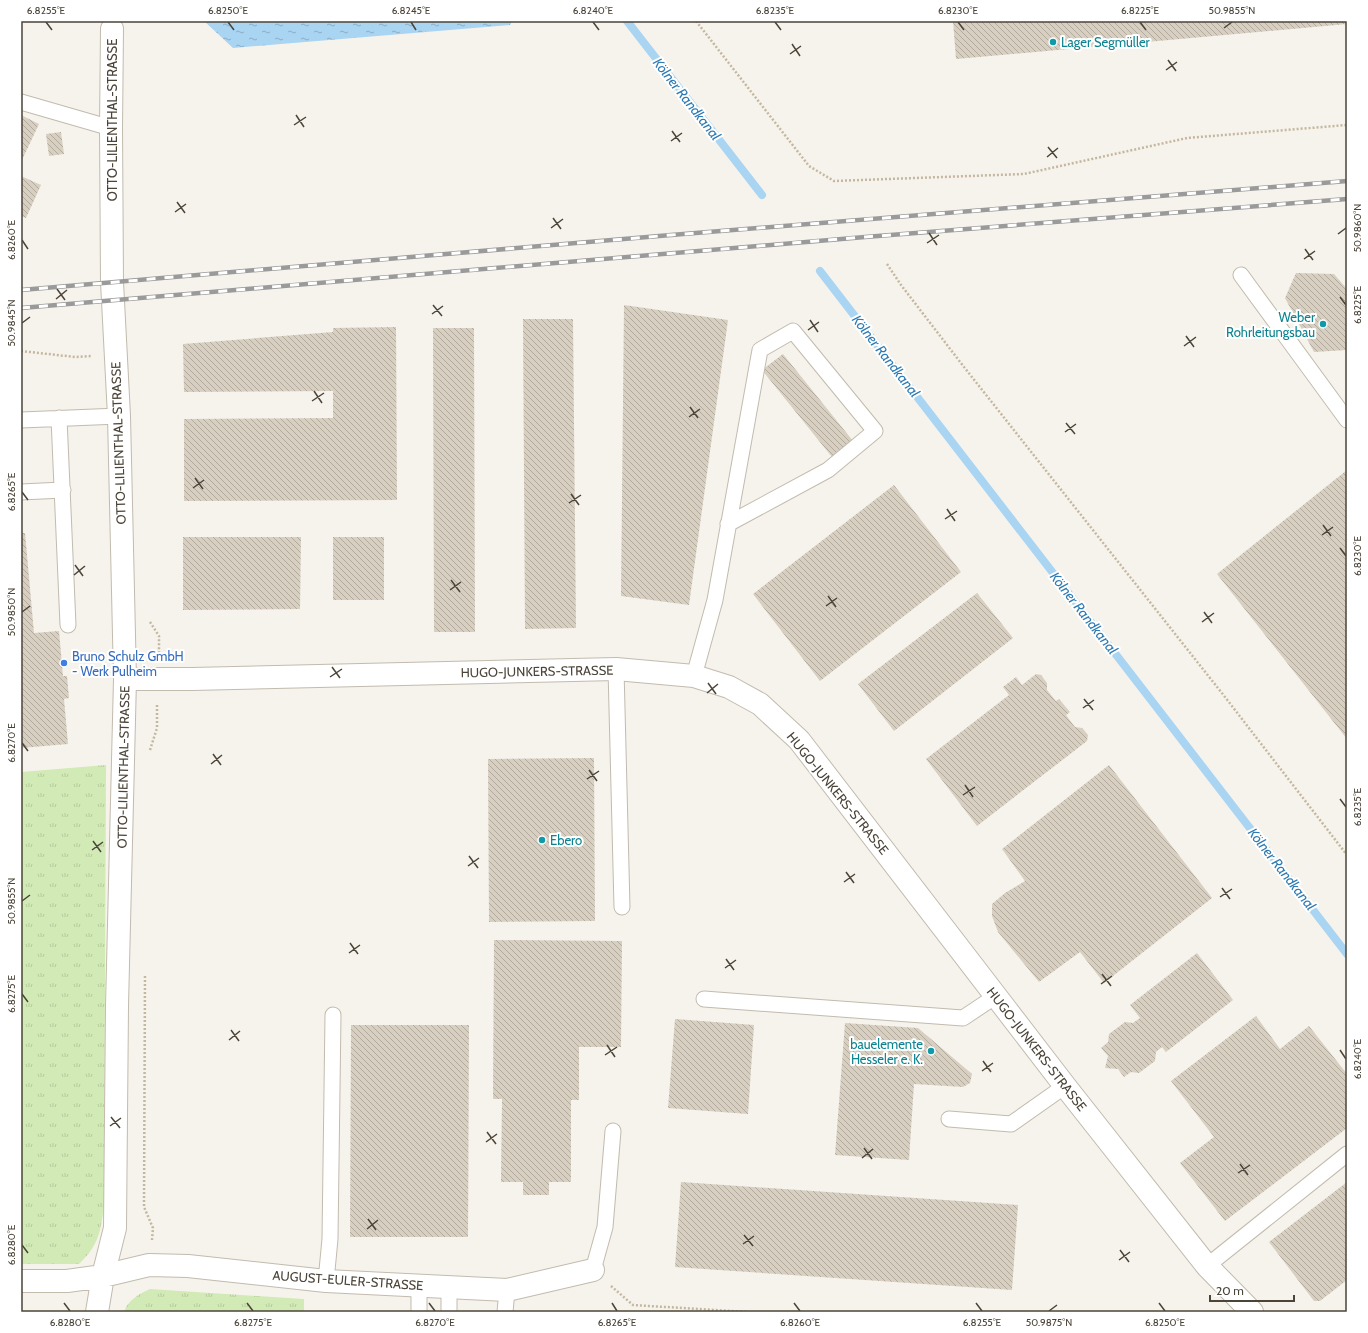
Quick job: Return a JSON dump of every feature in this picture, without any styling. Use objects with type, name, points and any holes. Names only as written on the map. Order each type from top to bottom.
[{"type":"street","name":"OTTO-LILIENTHAL-STRASSE","points":[[97,1312],[103,1276],[115,1228],[117,1006],[125,679],[118,416],[112,282],[111,128],[115,25]]},
{"type":"street","name":"HUGO-JUNKERS-STRASSE","points":[[125,679],[192,679],[616,668],[694,676],[729,687],[760,704],[798,740],[1065,1086],[1207,1266],[1252,1312]]},
{"type":"street","name":"AUGUST-EULER-STRASSE","points":[[21,1281],[67,1281],[103,1276],[149,1265],[188,1266],[326,1281],[506,1290],[593,1270]]},
{"type":"lane","points":[[21,102],[111,128]]},
{"type":"lane","points":[[1241,275],[1347,420]]},
{"type":"lane","points":[[694,676],[715,600],[728,524],[760,350],[793,331],[875,431],[828,470],[728,524]]},
{"type":"lane","points":[[21,420],[118,416]]},
{"type":"lane","points":[[59,418],[68,625]]},
{"type":"lane","points":[[21,492],[62,490]]},
{"type":"lane","points":[[616,668],[622,907]]},
{"type":"lane","points":[[704,999],[963,1018],[996,996]]},
{"type":"lane","points":[[326,1281],[330,1239],[332,1015]]},
{"type":"lane","points":[[948,1118],[1011,1124],[1065,1086]]},
{"type":"lane","points":[[593,1270],[605,1227],[613,1131]]},
{"type":"lane","points":[[1207,1266],[1347,1154]]},
{"type":"lane","points":[[419,1312],[420,1286]]},
{"type":"lane","points":[[449,1287],[449,1312]]},
{"type":"lane","points":[[505,1312],[506,1290]]},
{"type":"path","points":[[696,21],[809,166],[834,181],[1024,174],[1187,138],[1347,125]]},
{"type":"path","points":[[887,264],[901,286],[959,361],[1225,697],[1347,855]]},
{"type":"path","points":[[21,351],[75,357],[115,353]]},
{"type":"path","points":[[593,1270],[633,1305],[748,1312]]},
{"type":"green space","points":[[106,765],[104,1204],[102,1222],[95,1244],[79,1264],[21,1264],[21,772]]},
{"type":"green space","points":[[150,1289],[304,1299],[304,1312],[124,1312],[131,1301],[138,1295]]},
{"type":"water","points":[[204,21],[512,21],[510,25],[233,48]]},
{"type":"building","name":"Lager Segmüller","points":[[953,21],[1347,21],[1347,24],[956,59]]},
{"type":"building","points":[[21,115],[39,124],[21,162]]},
{"type":"building","points":[[61,132],[64,154],[49,156],[46,134]]},
{"type":"building","points":[[21,176],[41,185],[26,218],[21,216]]},
{"type":"building","name":"Weber Rohrleitungsbau","points":[[1296,273],[1334,274],[1347,289],[1347,350],[1314,352],[1285,298]]},
{"type":"building","points":[[624,305],[728,320],[689,605],[621,596]]},
{"type":"building","points":[[523,319],[573,319],[576,628],[525,629]]},
{"type":"building","points":[[396,327],[397,500],[184,501],[184,419],[333,418],[333,391],[184,392],[183,344],[333,332],[333,328]]},
{"type":"building","points":[[433,328],[474,328],[475,632],[434,632]]},
{"type":"building","points":[[783,354],[853,441],[832,457],[762,370]]},
{"type":"building","points":[[1347,470],[1347,739],[1217,574]]},
{"type":"building","points":[[894,485],[961,572],[820,681],[753,594]]},
{"type":"building","points":[[21,533],[25,533],[34,633],[59,631],[63,676],[67,676],[69,698],[64,699],[68,744],[21,748]]},
{"type":"building","points":[[183,537],[301,537],[300,609],[183,610]]},
{"type":"building","points":[[333,537],[384,537],[384,600],[333,600]]},
{"type":"building","points":[[977,593],[1013,638],[894,731],[858,684]]},
{"type":"building","points":[[1036,674],[1041,675],[1047,683],[1047,690],[1056,701],[1059,699],[1070,712],[1066,715],[1075,727],[1082,728],[1088,735],[1087,741],[977,826],[926,759],[1009,695],[1003,687],[1016,677],[1022,685]]},
{"type":"building","name":"Ebero","points":[[594,758],[595,921],[489,922],[488,759]]},
{"type":"building","points":[[1109,765],[1212,898],[1104,983],[1080,952],[1039,982],[998,932],[992,916],[992,904],[1005,893],[1025,881],[1002,849]]},
{"type":"building","points":[[494,940],[622,941],[621,1047],[579,1047],[579,1100],[571,1100],[571,1182],[549,1182],[549,1195],[523,1195],[523,1182],[501,1182],[502,1099],[493,1099]]},
{"type":"building","points":[[1197,953],[1233,1000],[1166,1052],[1162,1047],[1156,1052],[1155,1061],[1139,1073],[1131,1072],[1124,1077],[1118,1069],[1105,1068],[1108,1056],[1101,1048],[1108,1042],[1109,1034],[1125,1022],[1133,1023],[1140,1018],[1130,1005]]},
{"type":"building","points":[[1256,1016],[1280,1049],[1309,1026],[1347,1074],[1347,1128],[1225,1221],[1180,1163],[1214,1137],[1171,1081]]},
{"type":"building","points":[[675,1019],[754,1025],[748,1114],[668,1108]]},
{"type":"building","points":[[845,1023],[918,1028],[972,1074],[970,1083],[963,1087],[914,1084],[909,1160],[835,1155]]},
{"type":"building","points":[[351,1025],[469,1025],[468,1237],[350,1237]]},
{"type":"building","points":[[681,1182],[1018,1205],[1012,1290],[675,1267]]},
{"type":"building","points":[[1347,1182],[1347,1280],[1320,1301],[1314,1301],[1269,1242]]},
{"type":"waterway","name":"Kölner Randkanal","points":[[627,21],[762,195]]},
{"type":"waterway","name":"Kölner Randkanal","points":[[820,271],[1347,954]]},
{"type":"railway","points":[[21,290],[671,235],[1347,181]]},
{"type":"railway","points":[[21,308],[865,237],[1347,199]]},
{"type":"place","name":"Lager Segmüller","points":[[1053,42]]},
{"type":"place","name":"Weber Rohrleitungsbau","points":[[1323,324]]},
{"type":"place","name":"Bruno Schulz GmbH - Werk Pulheim","points":[[64,663]]},
{"type":"place","name":"Ebero","points":[[542,840]]},
{"type":"place","name":"bauelemente Hesseler e. K.","points":[[931,1051]]}]
